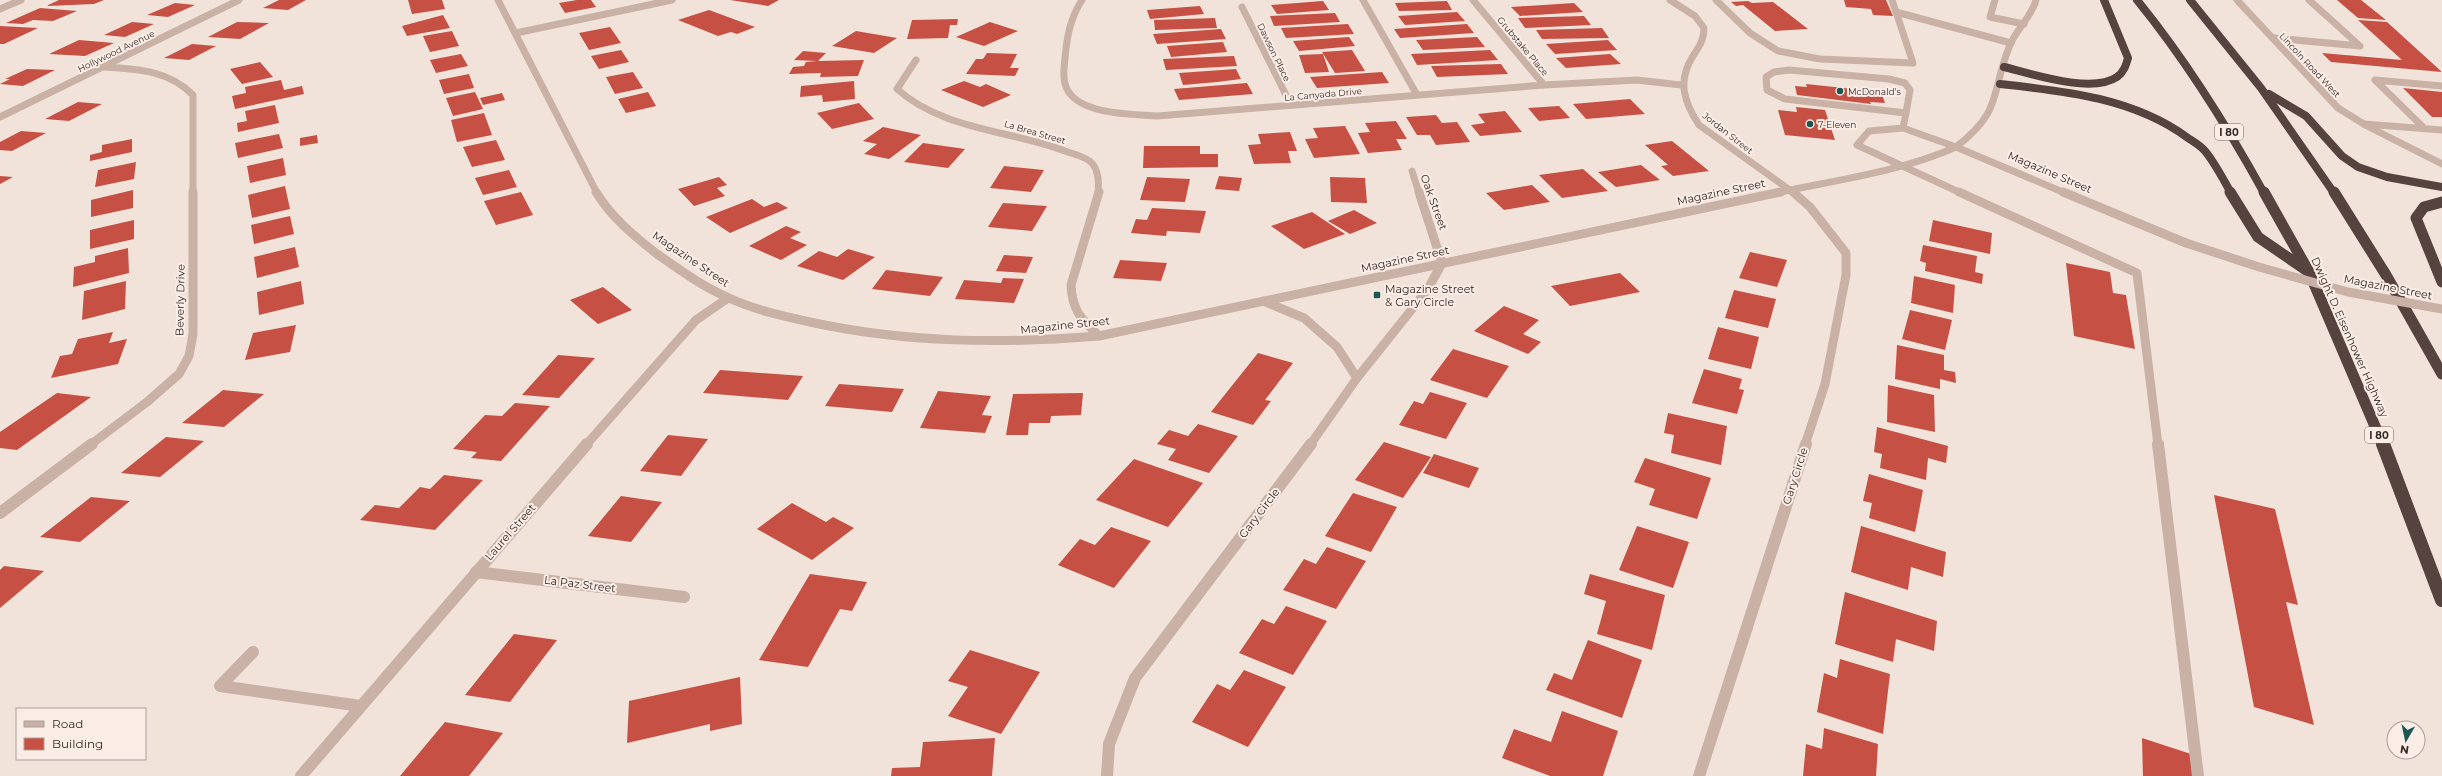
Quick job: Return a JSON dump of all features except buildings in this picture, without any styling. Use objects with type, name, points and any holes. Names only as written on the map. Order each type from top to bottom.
[{"type":"highway","points":[[2004,67],[2074,82],[2091,82],[2115,78],[2124,70],[2128,58],[2104,0]]},
{"type":"highway","name":"Dwight D. Eisenhower Highway","points":[[2137,0],[2158,26],[2240,150],[2309,272],[2386,451],[2442,600]]},
{"type":"highway","points":[[2190,0],[2264,91],[2358,229],[2442,374]]},
{"type":"highway","points":[[2000,84],[2064,91],[2099,98],[2136,110],[2179,131],[2205,150],[2258,237],[2309,272]]},
{"type":"highway","points":[[2264,91],[2306,116],[2342,156],[2358,167],[2387,177],[2442,187]]},
{"type":"highway","points":[[2442,202],[2424,207],[2416,218],[2442,282]]},
{"type":"street","points":[[0,9],[21,0]]},
{"type":"street","name":"Hollywood Avenue","points":[[0,118],[239,0]]},
{"type":"street","name":"Magazine Street","points":[[498,0],[597,193],[613,215],[640,240],[678,268],[728,298],[764,310],[840,329],[893,337],[994,343],[1099,336],[1901,166],[1934,157],[1956,147],[2186,243],[2259,267],[2348,292],[2442,309]]},
{"type":"street","points":[[516,33],[672,0]]},
{"type":"street","name":"La Canyada Drive","points":[[1082,0],[1066,33],[1064,80],[1070,93],[1084,105],[1112,112],[1157,116],[1544,85],[1637,80],[1681,85]]},
{"type":"street","points":[[1364,0],[1417,95]]},
{"type":"street","name":"Grubstake Place","points":[[1473,0],[1544,85]]},
{"type":"street","points":[[1670,0],[1695,16],[1704,28],[1701,46],[1686,70],[1681,85]]},
{"type":"street","points":[[1716,0],[1750,33],[1778,51],[1820,59],[1913,63],[1892,0]]},
{"type":"street","points":[[1995,0],[1990,17],[2024,24]]},
{"type":"street","points":[[2036,0],[2034,10],[2011,43],[1994,105],[1982,126],[1956,147],[1903,128],[1869,131],[1857,145],[2137,273],[2198,776]]},
{"type":"street","name":"Lincoln Road West","points":[[2237,0],[2338,108],[2364,124],[2442,164]]},
{"type":"street","points":[[2274,38],[2360,46],[2309,0]]},
{"type":"street","name":"Dawson Place","points":[[1242,7],[1291,105]]},
{"type":"street","points":[[1896,12],[2011,43]]},
{"type":"street","name":"La Brea Street","points":[[916,60],[897,89],[904,97],[927,111],[1060,148],[1093,163],[1099,174],[1098,197],[1069,283],[1072,301],[1081,317],[1099,336]]},
{"type":"street","name":"Beverly Drive","points":[[0,513],[147,402],[179,374],[189,356],[193,334],[193,95],[185,84],[171,77],[138,69],[104,67]]},
{"type":"street","points":[[1903,128],[1906,113],[1910,90],[1905,83],[1889,79],[1789,70],[1774,72],[1766,77],[1767,90],[1784,99],[1906,113]]},
{"type":"street","points":[[2424,128],[2375,80],[2442,86]]},
{"type":"street","name":"Jordan Street","points":[[1681,85],[1689,111],[1699,125],[1790,190]]},
{"type":"street","points":[[2364,124],[2442,130]]},
{"type":"street","name":"Oak Street","points":[[1412,171],[1442,263]]},
{"type":"street","name":"Gary Circle","points":[[1699,776],[1825,384],[1846,275],[1846,253],[1834,234],[1790,190]]},
{"type":"street","name":"Gary Circle","points":[[1107,776],[1109,744],[1134,678],[1302,457],[1357,378],[1428,289],[1442,263]]},
{"type":"street","name":"Laurel Street","points":[[301,776],[670,347],[696,320],[728,298]]},
{"type":"street","points":[[1262,301],[1304,318],[1337,347],[1357,378]]},
{"type":"street","name":"La Paz Street","points":[[476,572],[684,597]]},
{"type":"street","points":[[253,652],[220,686],[361,706]]},
{"type":"place","name":"McDonald's","points":[[1840,91]]},
{"type":"place","name":"7-Eleven","points":[[1810,124]]},
{"type":"place","name":"Magazine Street & Gary Circle","points":[[1377,295]]}]
